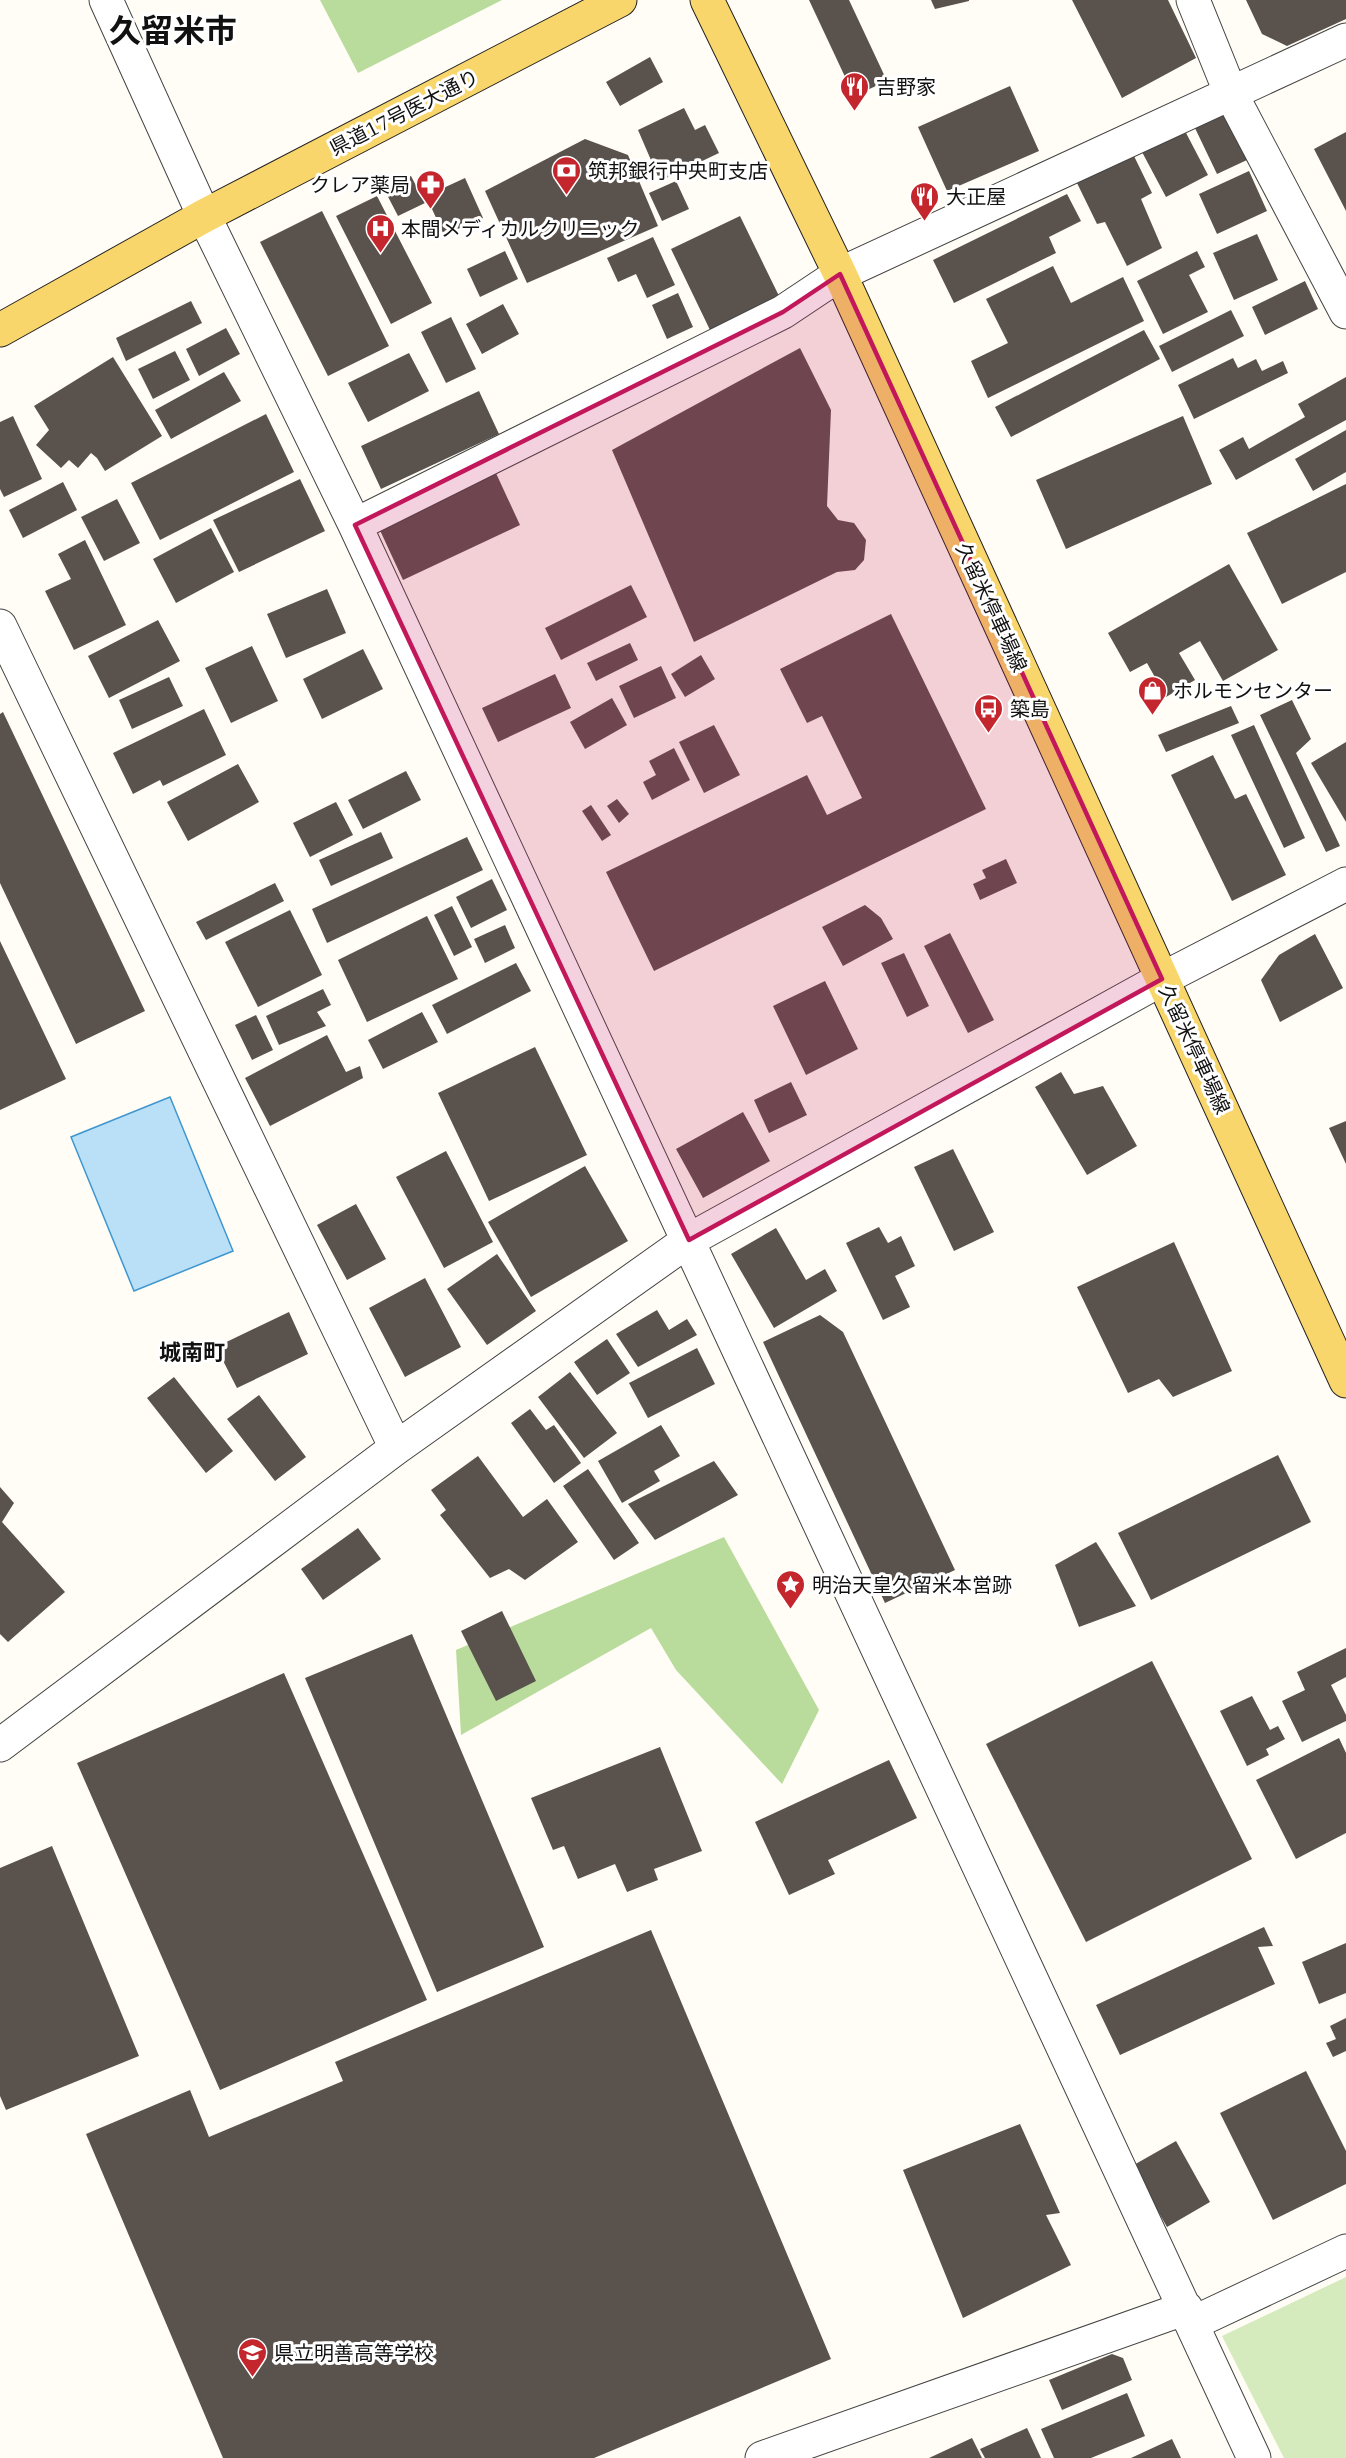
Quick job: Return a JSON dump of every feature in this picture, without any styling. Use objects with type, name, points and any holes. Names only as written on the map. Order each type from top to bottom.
[{"type":"main road","name":"県道17号医大通り","points":[[0,330],[204,216],[620,0]]},
{"type":"main road","name":"久留米停車場線","points":[[707,0],[840,274],[1346,1381]]},
{"type":"street","points":[[106,0],[204,216],[355,525],[689,1240],[1254,2458]]},
{"type":"street","points":[[1193,0],[1231,94],[1346,312]]},
{"type":"street","points":[[355,525],[783,312],[840,274],[1346,40]]},
{"type":"street","points":[[0,626],[396,1448]]},
{"type":"street","points":[[0,1745],[396,1448],[689,1240],[1162,979],[1346,884]]},
{"type":"street","points":[[762,2458],[1190,2316],[1346,2251]]},
{"type":"highlighted area","points":[[840,274],[1162,979],[689,1240],[355,525],[783,312]]},
{"type":"green space","points":[[320,0],[502,0],[358,73]]},
{"type":"green space","points":[[724,1537],[819,1710],[782,1784],[676,1670],[651,1628],[461,1735],[456,1650]]},
{"type":"green space","points":[[1346,2277],[1346,2458],[1284,2458],[1222,2336]]},
{"type":"water","points":[[170,1097],[233,1251],[134,1291],[71,1137]]},
{"type":"building","points":[[809,0],[849,0],[887,81],[854,96]]},
{"type":"building","points":[[931,0],[969,0],[969,1],[935,9]]},
{"type":"building","points":[[1072,0],[1168,0],[1196,58],[1122,98]]},
{"type":"building","points":[[1246,0],[1346,0],[1346,19],[1287,46],[1262,34]]},
{"type":"building","points":[[650,57],[663,82],[620,106],[606,82]]},
{"type":"building","points":[[1010,86],[1039,151],[947,191],[918,127]]},
{"type":"building","points":[[684,108],[695,130],[705,125],[719,153],[660,181],[638,130]]},
{"type":"building","points":[[1224,113],[1247,160],[1217,174],[1194,126]]},
{"type":"building","points":[[1185,131],[1208,175],[1166,197],[1142,152]]},
{"type":"building","points":[[1346,132],[1346,211],[1314,149]]},
{"type":"building","points":[[585,139],[628,155],[658,226],[527,283],[485,191]]},
{"type":"building","points":[[1134,156],[1152,193],[1141,199],[1162,248],[1127,266],[1105,222],[1097,224],[1077,183]]},
{"type":"building","points":[[1249,171],[1267,211],[1217,234],[1199,194]]},
{"type":"building","points":[[411,176],[425,203],[398,216],[384,189]]},
{"type":"building","points":[[465,178],[483,218],[444,235],[426,196]]},
{"type":"building","points":[[676,181],[689,209],[662,221],[649,193]]},
{"type":"building","points":[[1067,194],[1081,221],[1049,237],[1056,253],[954,303],[933,260]]},
{"type":"building","points":[[377,196],[432,303],[391,324],[336,216]]},
{"type":"building","points":[[322,211],[389,346],[328,376],[260,242]]},
{"type":"building","points":[[740,216],[779,296],[710,330],[671,249]]},
{"type":"building","points":[[1257,234],[1278,280],[1234,300],[1213,253]]},
{"type":"building","points":[[653,237],[675,285],[647,298],[636,274],[618,282],[607,258]]},
{"type":"building","points":[[505,251],[518,279],[480,297],[467,269]]},
{"type":"building","points":[[1197,251],[1205,267],[1189,275],[1208,312],[1163,334],[1137,281]]},
{"type":"building","points":[[1053,266],[1071,303],[1123,277],[1144,321],[988,398],[971,361],[1008,343],[986,299]]},
{"type":"building","points":[[1305,281],[1318,309],[1265,335],[1252,307]]},
{"type":"building","points":[[678,293],[693,327],[667,339],[652,305]]},
{"type":"building","points":[[191,301],[202,323],[126,361],[116,338]]},
{"type":"building","points":[[503,304],[519,334],[482,354],[466,324]]},
{"type":"building","points":[[1231,310],[1244,336],[1172,372],[1159,346]]},
{"type":"building","points":[[451,317],[476,369],[446,383],[421,332]]},
{"type":"building","points":[[226,328],[240,354],[199,376],[186,349]]},
{"type":"building","points":[[1144,330],[1160,359],[1011,437],[995,407]]},
{"type":"building","points":[[800,348],[831,410],[827,506],[838,520],[854,523],[866,540],[864,560],[855,570],[837,572],[694,642],[612,450]]},
{"type":"building","points":[[175,351],[190,380],[153,399],[138,369]]},
{"type":"building","points":[[409,353],[429,391],[368,422],[348,383]]},
{"type":"building","points":[[113,357],[162,436],[105,471],[91,453],[78,468],[69,460],[61,468],[36,445],[49,430],[34,406]]},
{"type":"building","points":[[1233,358],[1238,368],[1256,359],[1262,371],[1283,361],[1288,373],[1194,419],[1178,385]]},
{"type":"building","points":[[224,372],[241,401],[171,439],[155,410]]},
{"type":"building","points":[[1346,377],[1346,420],[1236,480],[1219,450],[1243,437],[1249,449],[1305,417],[1298,404]]},
{"type":"building","points":[[479,391],[499,434],[381,489],[361,446]]},
{"type":"building","points":[[266,414],[294,472],[160,540],[131,483]]},
{"type":"building","points":[[13,416],[42,479],[4,497],[0,489],[0,422]]},
{"type":"building","points":[[1183,416],[1212,484],[1066,549],[1036,480]]},
{"type":"building","points":[[1346,430],[1346,472],[1313,491],[1295,459]]},
{"type":"building","points":[[495,471],[520,525],[403,580],[378,526]]},
{"type":"building","points":[[300,479],[325,531],[239,572],[213,520]]},
{"type":"building","points":[[63,482],[77,510],[23,538],[9,510]]},
{"type":"building","points":[[1346,484],[1346,572],[1282,604],[1247,533]]},
{"type":"building","points":[[117,499],[140,543],[104,561],[81,517]]},
{"type":"building","points":[[211,528],[234,572],[176,603],[153,559]]},
{"type":"building","points":[[85,540],[126,625],[74,650],[45,591],[71,579],[58,554]]},
{"type":"building","points":[[1229,564],[1278,650],[1223,681],[1200,641],[1179,653],[1195,680],[1166,697],[1147,663],[1130,672],[1108,633]]},
{"type":"building","points":[[631,585],[647,617],[561,660],[545,628]]},
{"type":"building","points":[[327,589],[346,633],[286,658],[267,614]]},
{"type":"building","points":[[891,614],[986,809],[654,971],[606,872],[807,775],[827,815],[862,798],[822,716],[807,723],[780,669]]},
{"type":"building","points":[[158,620],[180,661],[109,698],[88,656]]},
{"type":"building","points":[[630,643],[638,660],[596,681],[587,663]]},
{"type":"building","points":[[252,646],[278,701],[231,723],[205,668]]},
{"type":"building","points":[[363,649],[383,689],[322,719],[303,679]]},
{"type":"building","points":[[701,655],[715,679],[685,697],[671,674]]},
{"type":"building","points":[[661,666],[676,698],[634,718],[619,686]]},
{"type":"building","points":[[555,674],[571,708],[498,742],[482,708]]},
{"type":"building","points":[[169,677],[183,706],[132,729],[119,700]]},
{"type":"building","points":[[612,698],[627,725],[585,749],[570,722]]},
{"type":"building","points":[[1292,700],[1311,739],[1296,753],[1340,846],[1326,852],[1260,715]]},
{"type":"building","points":[[1231,706],[1239,723],[1166,752],[1158,735]]},
{"type":"building","points":[[204,709],[226,755],[163,786],[160,780],[133,794],[113,753]]},
{"type":"building","points":[[3,712],[145,1011],[76,1044],[0,883],[0,714]]},
{"type":"building","points":[[714,725],[740,775],[704,793],[679,742]]},
{"type":"building","points":[[1254,725],[1305,838],[1284,848],[1231,735]]},
{"type":"building","points":[[1346,742],[1346,822],[1311,763]]},
{"type":"building","points":[[674,748],[690,780],[652,800],[643,782],[656,775],[649,761]]},
{"type":"building","points":[[1213,755],[1235,799],[1246,794],[1286,875],[1232,901],[1171,775]]},
{"type":"building","points":[[238,764],[259,802],[188,841],[167,802]]},
{"type":"building","points":[[406,771],[421,800],[363,829],[348,800]]},
{"type":"building","points":[[617,799],[629,814],[619,823],[607,806]]},
{"type":"building","points":[[336,802],[353,835],[310,857],[293,823]]},
{"type":"building","points":[[591,805],[611,835],[602,841],[582,811]]},
{"type":"building","points":[[381,832],[393,858],[331,886],[319,860]]},
{"type":"building","points":[[467,837],[483,870],[327,943],[312,909]]},
{"type":"building","points":[[1006,859],[1017,883],[980,900],[973,884],[986,878],[982,870]]},
{"type":"building","points":[[492,879],[507,910],[471,928],[456,897]]},
{"type":"building","points":[[275,883],[284,901],[206,940],[196,922]]},
{"type":"building","points":[[865,905],[881,918],[893,939],[843,966],[822,927]]},
{"type":"building","points":[[452,906],[472,947],[454,956],[434,915]]},
{"type":"building","points":[[290,910],[322,975],[258,1007],[225,942]]},
{"type":"building","points":[[427,916],[458,979],[367,1022],[338,960]]},
{"type":"building","points":[[505,925],[515,948],[485,963],[474,939]]},
{"type":"building","points":[[950,933],[994,1020],[968,1033],[924,946]]},
{"type":"building","points":[[1315,934],[1343,988],[1280,1022],[1261,980],[1279,955]]},
{"type":"building","points":[[0,941],[66,1079],[0,1110]]},
{"type":"building","points":[[904,953],[929,1006],[907,1017],[881,963]]},
{"type":"building","points":[[516,963],[531,991],[447,1034],[432,1005]]},
{"type":"building","points":[[825,981],[858,1049],[806,1075],[773,1006]]},
{"type":"building","points":[[323,989],[331,1005],[317,1012],[326,1026],[279,1045],[266,1016]]},
{"type":"building","points":[[422,1012],[438,1042],[383,1069],[368,1040]]},
{"type":"building","points":[[256,1015],[273,1050],[252,1060],[235,1025]]},
{"type":"building","points":[[327,1035],[346,1072],[360,1066],[363,1078],[270,1126],[245,1078]]},
{"type":"building","points":[[535,1047],[587,1155],[489,1201],[438,1093]]},
{"type":"building","points":[[1061,1072],[1074,1094],[1103,1086],[1137,1146],[1087,1175],[1035,1087]]},
{"type":"building","points":[[791,1082],[807,1115],[769,1133],[754,1100]]},
{"type":"building","points":[[743,1112],[770,1161],[703,1198],[676,1149]]},
{"type":"building","points":[[1346,1121],[1346,1164],[1329,1128]]},
{"type":"building","points":[[953,1149],[994,1232],[954,1251],[914,1167]]},
{"type":"building","points":[[446,1151],[493,1242],[444,1268],[396,1177]]},
{"type":"building","points":[[585,1166],[628,1241],[531,1297],[488,1222]]},
{"type":"building","points":[[356,1204],[386,1259],[347,1280],[317,1225]]},
{"type":"building","points":[[879,1227],[888,1243],[901,1236],[915,1266],[895,1276],[910,1307],[883,1320],[846,1243]]},
{"type":"building","points":[[776,1228],[806,1280],[825,1269],[837,1291],[774,1328],[731,1254]]},
{"type":"building","points":[[1174,1242],[1232,1371],[1173,1397],[1159,1379],[1128,1393],[1077,1287]]},
{"type":"building","points":[[497,1254],[536,1311],[487,1345],[447,1289]]},
{"type":"building","points":[[425,1278],[461,1347],[405,1377],[369,1308]]},
{"type":"building","points":[[657,1310],[669,1330],[687,1319],[697,1335],[638,1367],[616,1334]]},
{"type":"building","points":[[289,1312],[308,1354],[237,1388],[216,1347]]},
{"type":"building","points":[[820,1315],[843,1332],[955,1570],[885,1603],[763,1342]]},
{"type":"building","points":[[607,1339],[630,1373],[597,1395],[574,1362]]},
{"type":"building","points":[[697,1348],[715,1384],[648,1418],[629,1383]]},
{"type":"building","points":[[570,1372],[617,1433],[584,1458],[538,1397]]},
{"type":"building","points":[[174,1377],[233,1451],[206,1473],[147,1398]]},
{"type":"building","points":[[259,1395],[306,1457],[275,1481],[227,1419]]},
{"type":"building","points":[[530,1409],[546,1430],[554,1425],[581,1463],[554,1483],[511,1423]]},
{"type":"building","points":[[661,1425],[680,1456],[654,1471],[660,1481],[622,1503],[598,1461]]},
{"type":"building","points":[[1278,1455],[1311,1522],[1151,1600],[1118,1533]]},
{"type":"building","points":[[478,1456],[523,1517],[547,1499],[578,1542],[525,1580],[509,1569],[490,1578],[440,1515],[446,1510],[431,1490]]},
{"type":"building","points":[[714,1461],[738,1495],[655,1540],[628,1504]]},
{"type":"building","points":[[588,1469],[639,1543],[614,1560],[563,1486]]},
{"type":"building","points":[[0,1487],[14,1503],[2,1522],[65,1592],[8,1642],[0,1634]]},
{"type":"building","points":[[358,1528],[381,1559],[323,1600],[301,1569]]},
{"type":"building","points":[[1096,1542],[1136,1606],[1079,1627],[1055,1565]]},
{"type":"building","points":[[502,1611],[536,1681],[496,1701],[461,1631]]},
{"type":"building","points":[[412,1634],[544,1947],[437,1992],[305,1678]]},
{"type":"building","points":[[1346,1648],[1346,1677],[1331,1685],[1346,1715],[1346,1721],[1302,1742],[1282,1701],[1305,1690],[1297,1672]]},
{"type":"building","points":[[1152,1661],[1252,1859],[1086,1942],[986,1744]]},
{"type":"building","points":[[284,1673],[427,2000],[220,2090],[77,1763]]},
{"type":"building","points":[[1252,1696],[1270,1730],[1278,1726],[1285,1739],[1266,1749],[1269,1755],[1247,1766],[1220,1711]]},
{"type":"building","points":[[1339,1738],[1346,1753],[1346,1833],[1296,1859],[1256,1780]]},
{"type":"building","points":[[660,1747],[702,1851],[654,1869],[658,1880],[627,1892],[615,1864],[578,1879],[564,1846],[553,1850],[531,1798]]},
{"type":"building","points":[[889,1760],[917,1818],[828,1860],[835,1874],[789,1895],[755,1822]]},
{"type":"building","points":[[52,1846],[139,2056],[6,2110],[0,2096],[0,1868]]},
{"type":"building","points":[[1264,1927],[1273,1946],[1258,1947],[1275,1984],[1120,2055],[1096,2005]]},
{"type":"building","points":[[651,1930],[831,2359],[594,2458],[223,2458],[86,2134],[190,2090],[209,2137],[343,2081],[335,2062]]},
{"type":"building","points":[[1346,1943],[1346,1993],[1319,2004],[1302,1962]]},
{"type":"building","points":[[1346,2018],[1346,2051],[1333,2057],[1326,2043],[1336,2039],[1330,2026]]},
{"type":"building","points":[[1306,2071],[1346,2151],[1346,2184],[1273,2220],[1220,2113]]},
{"type":"building","points":[[1020,2124],[1060,2213],[1046,2215],[1071,2265],[963,2318],[903,2170]]},
{"type":"building","points":[[1176,2141],[1210,2202],[1167,2227],[1132,2166]]},
{"type":"building","points":[[1112,2354],[1123,2358],[1132,2380],[1062,2410],[1049,2380]]},
{"type":"building","points":[[1127,2393],[1145,2436],[1091,2458],[1054,2458],[1041,2429]]},
{"type":"building","points":[[1027,2428],[1041,2458],[985,2458],[980,2449]]},
{"type":"building","points":[[972,2438],[982,2458],[929,2458]]},
{"type":"building","points":[[1172,2439],[1181,2458],[1131,2458]]},
{"type":"place","name":"吉野家","points":[[855,112]]},
{"type":"place","name":"筑邦銀行中央町支店","points":[[567,196]]},
{"type":"place","name":"クレア薬局","points":[[431,210]]},
{"type":"place","name":"大正屋","points":[[925,222]]},
{"type":"place","name":"本間メディカルクリニック","points":[[380,254]]},
{"type":"place","name":"ホルモンセンター","points":[[1152,716]]},
{"type":"place","name":"築島","points":[[989,734]]},
{"type":"place","name":"明治天皇久留米本営跡","points":[[791,1610]]},
{"type":"place","name":"県立明善高等学校","points":[[253,2378]]},
{"type":"district","name":"久留米市","points":[[173,30]]},
{"type":"district","name":"城南町","points":[[192,1351]]}]
